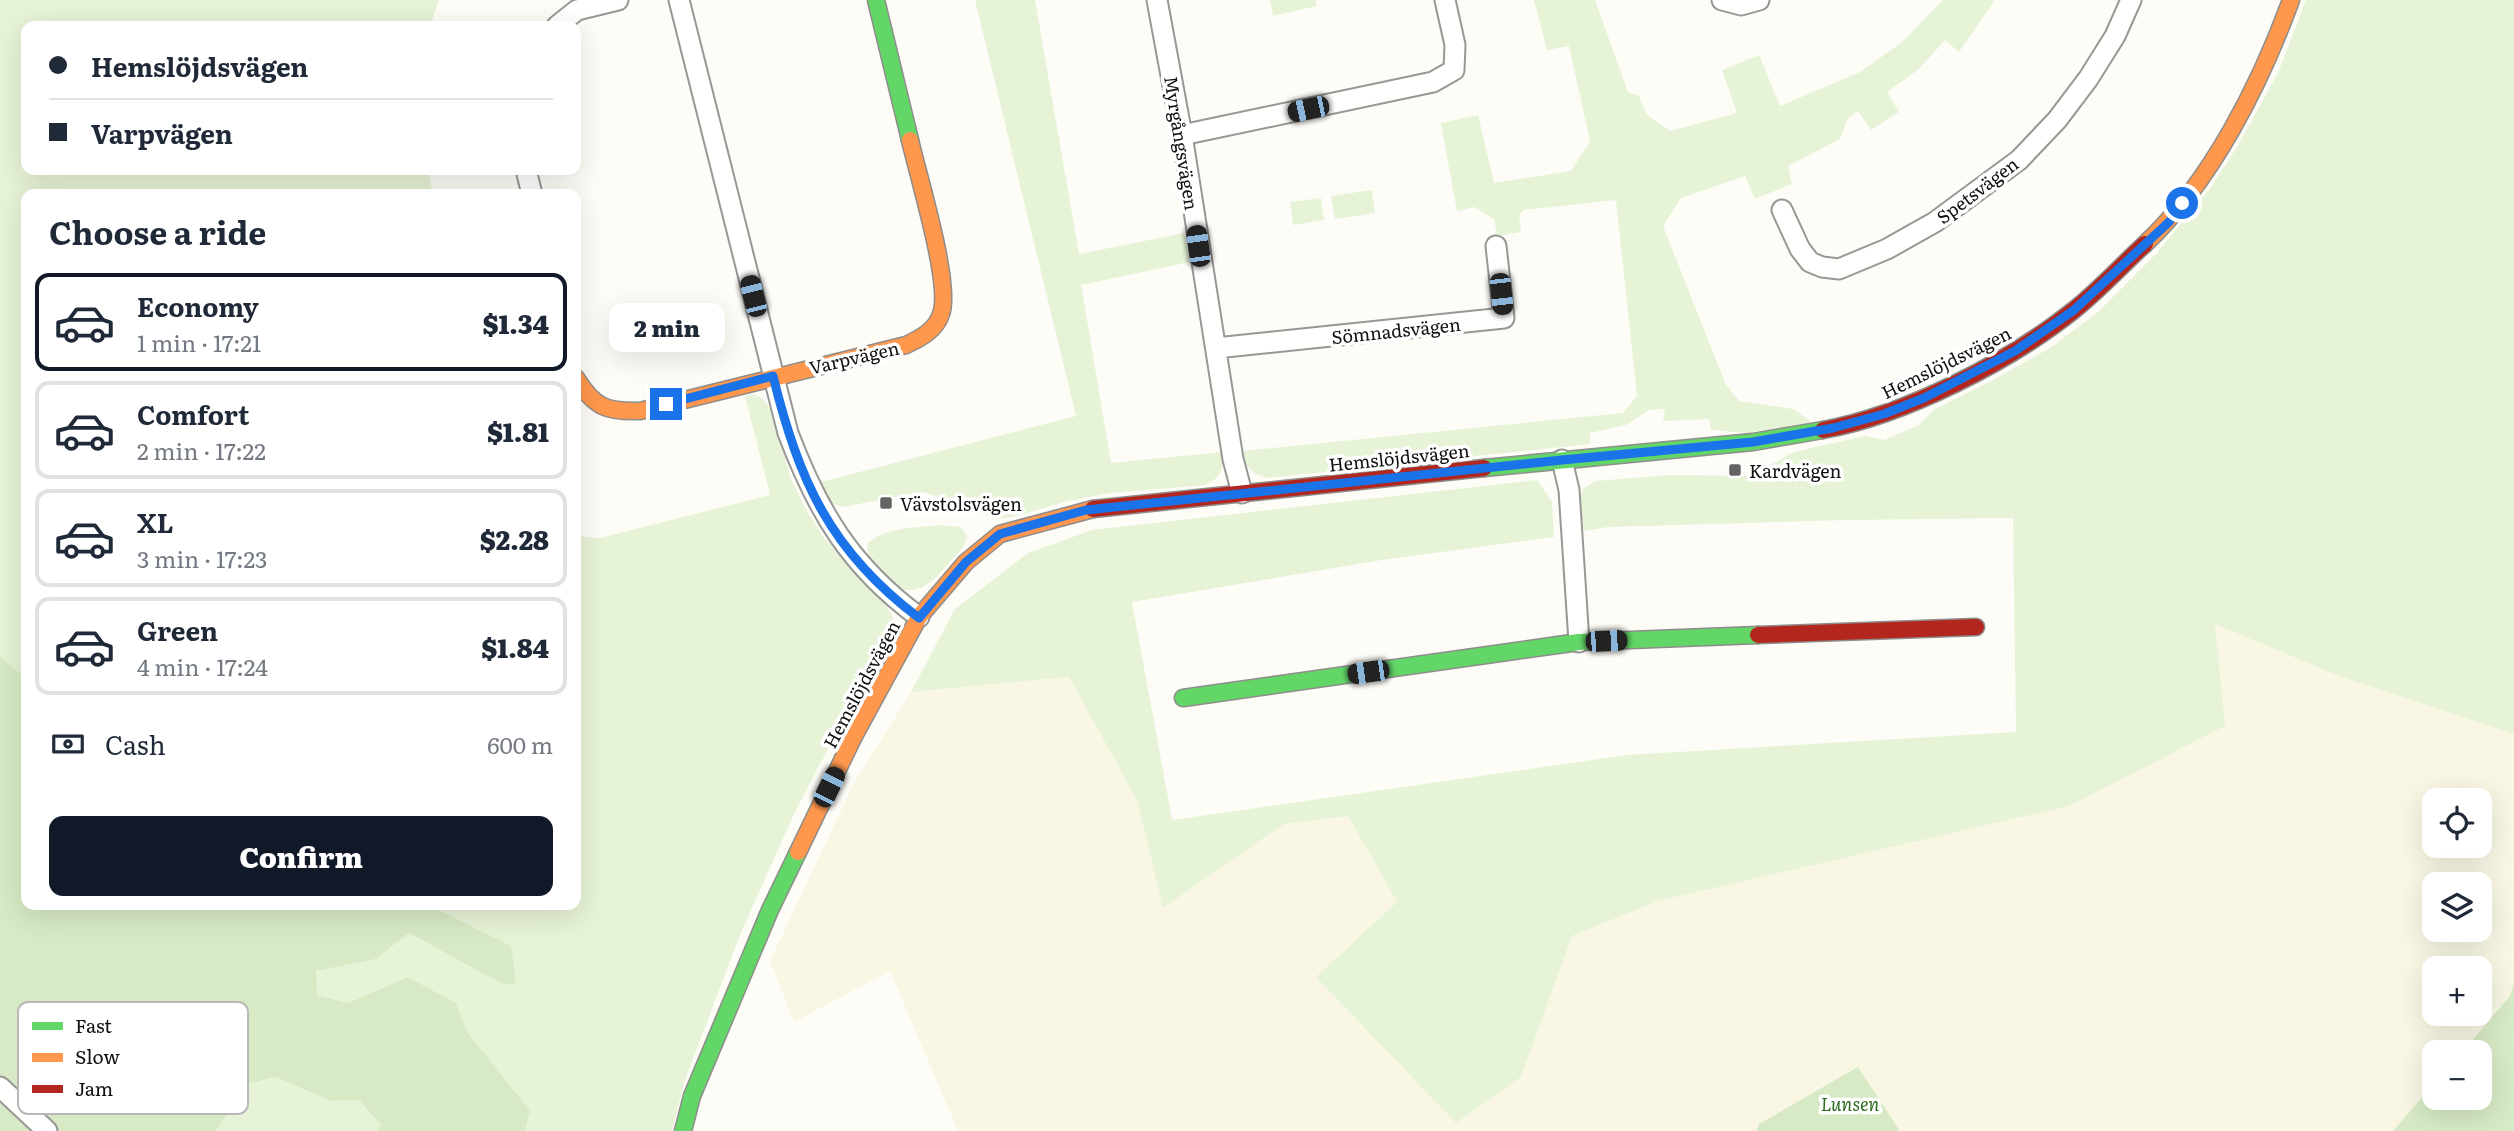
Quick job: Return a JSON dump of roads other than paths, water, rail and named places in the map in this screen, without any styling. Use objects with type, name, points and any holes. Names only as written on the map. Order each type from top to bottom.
[{"type":"street","points":[[563,21],[577,10],[618,0]]},
{"type":"street","points":[[679,0],[788,433],[806,480],[824,516],[850,553],[893,598],[919,618]]},
{"type":"street","name":"Varpvägen","points":[[581,386],[588,398],[613,412],[640,411],[906,345],[932,331],[941,318],[946,302],[944,284],[876,0]]},
{"type":"street","name":"Myrgångsvägen","points":[[1157,0],[1182,135],[1233,459],[1242,493]]},
{"type":"street","points":[[1182,135],[1433,82],[1454,70],[1455,45],[1445,0]]},
{"type":"street","points":[[1722,0],[1741,5],[1759,0]]},
{"type":"street","name":"Spetsvägen","points":[[1782,210],[1800,249],[1810,261],[1822,267],[1839,269],[1887,249],[1935,222],[2019,160],[2057,120],[2088,79],[2115,36],[2132,0]]},
{"type":"street","name":"Hemslöjdsvägen","points":[[683,1131],[692,1096],[770,910],[853,738],[919,618],[966,562],[1000,534],[1086,510],[1753,442],[1833,428],[1884,414],[1924,398],[2015,351],[2074,310],[2169,222],[2248,101],[2274,47],[2291,0]]},
{"type":"street","name":"Sömnadsvägen","points":[[1216,348],[1504,318],[1496,246]]},
{"type":"street","points":[[1562,460],[1569,490],[1579,642]]},
{"type":"street","points":[[1183,698],[1579,642],[1976,627]]},
{"type":"street","points":[[0,1087],[18,1104]]},
{"type":"street","points":[[29,1114],[47,1131]]},
{"type":"place","name":"Kardvägen","points":[[1735,470]]},
{"type":"place","name":"Vävstolsvägen","points":[[886,503]]},
{"type":"park label","name":"Lunsen","points":[[1850,1103]]}]
